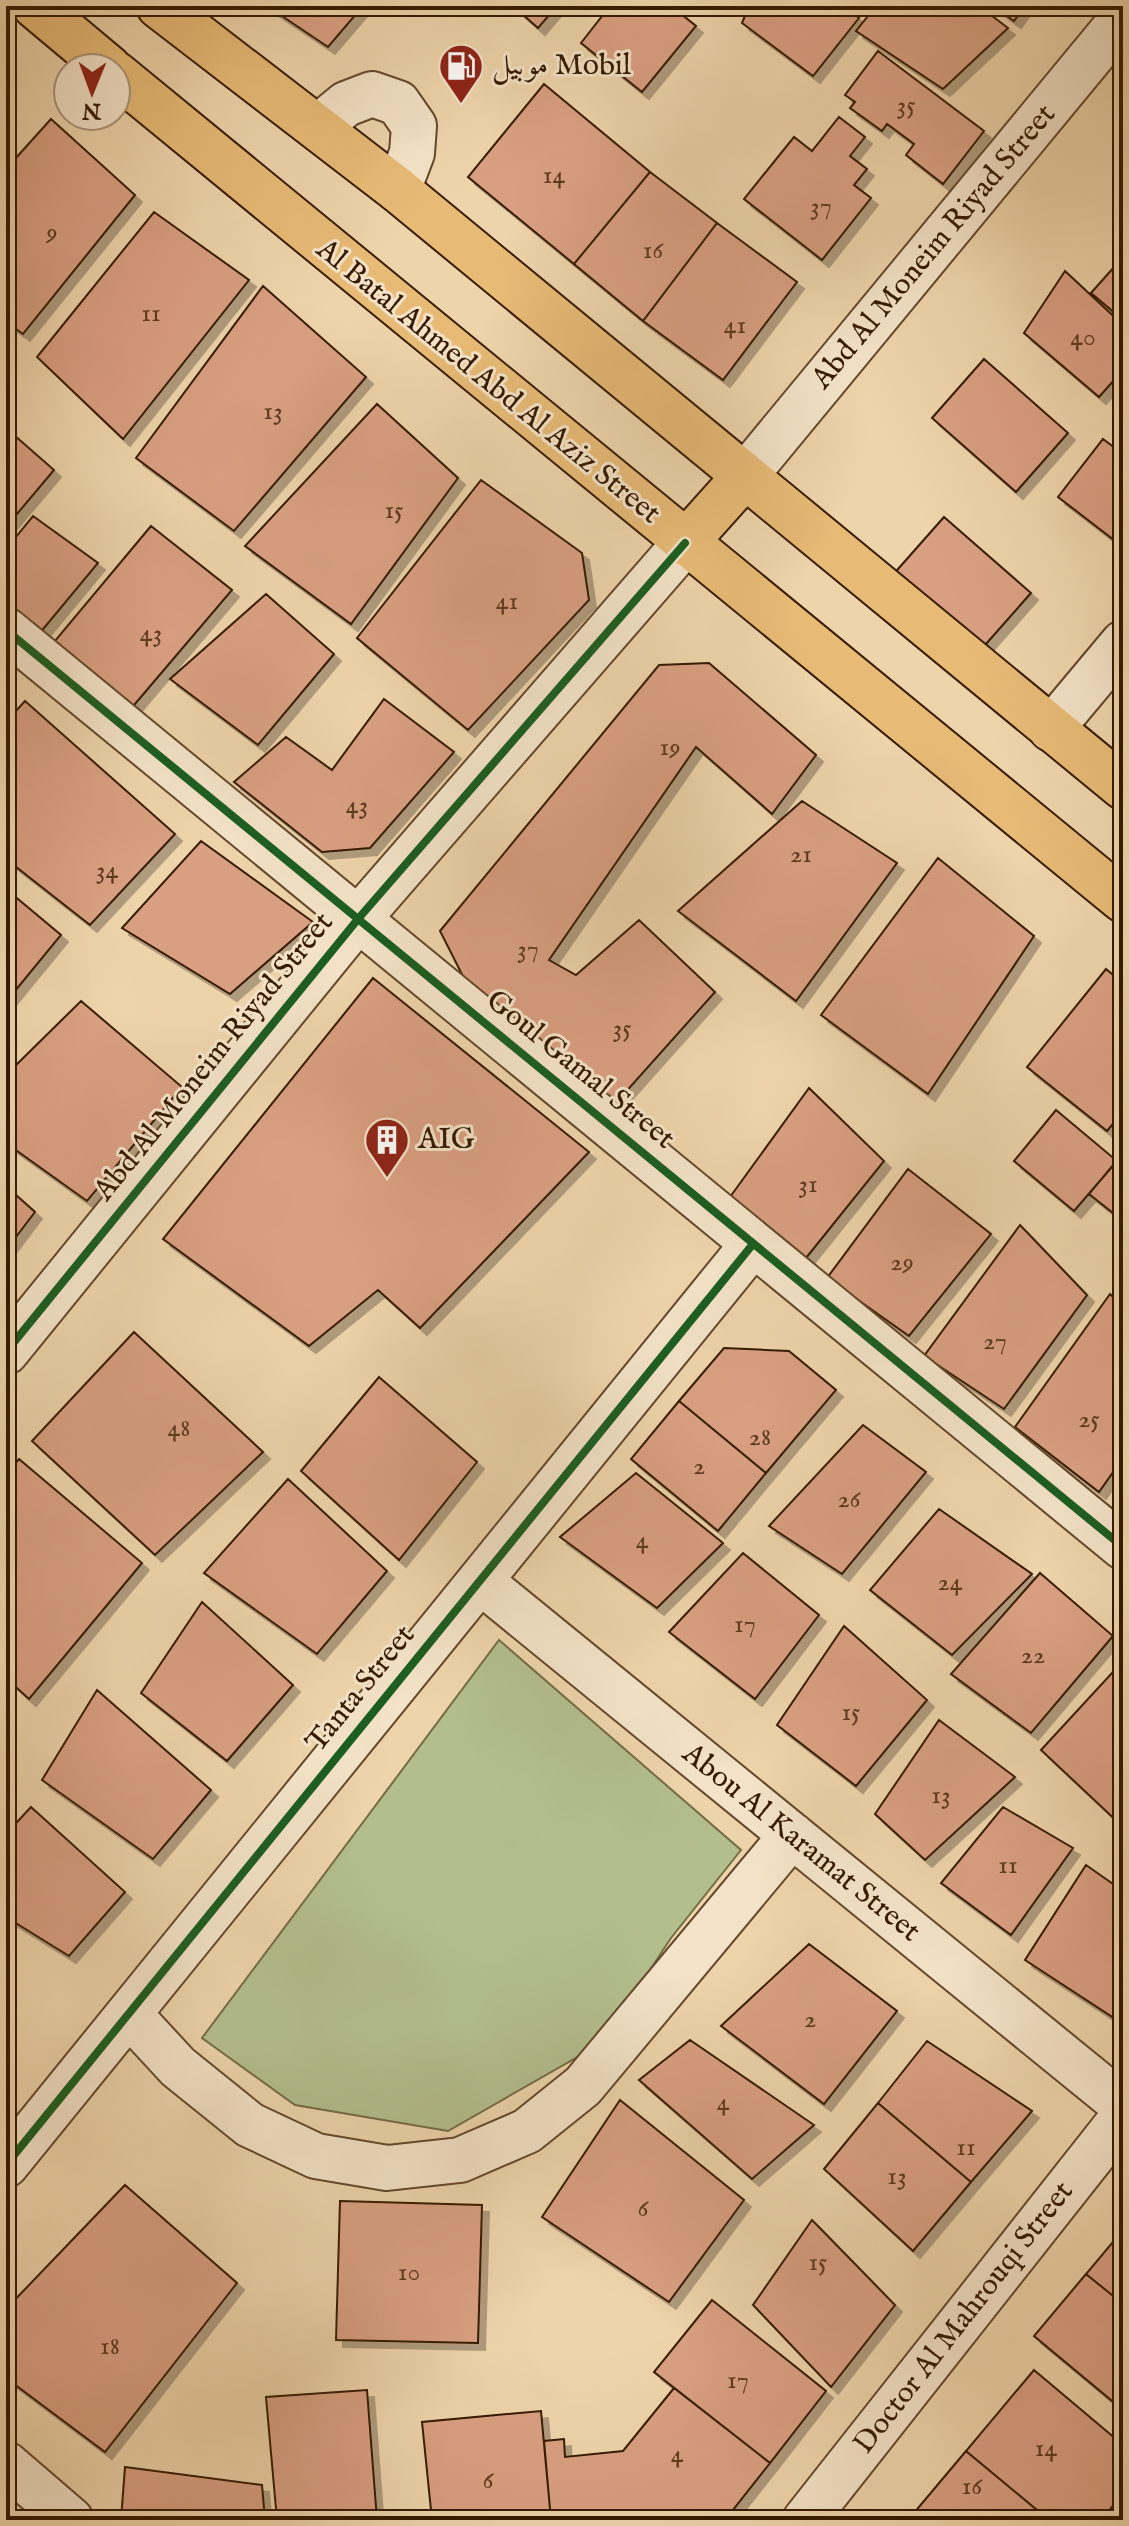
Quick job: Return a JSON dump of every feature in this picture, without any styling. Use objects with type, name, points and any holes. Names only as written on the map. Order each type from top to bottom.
[{"type":"main road","points":[[35,6],[90,52]]},
{"type":"main road","points":[[163,7],[398,190],[1123,787]]},
{"type":"main road","name":"Al Batal Ahmed Abd Al Aziz Street","points":[[132,87],[1123,900]]},
{"type":"main road","points":[[685,543],[745,476]]},
{"type":"street","name":"Abd Al Moneim Riyad Street","points":[[745,476],[1123,18]]},
{"type":"street","points":[[318,127],[346,104],[372,94],[398,103],[414,126],[412,153],[398,190]]},
{"type":"street","name":"Abd Al Moneim Riyad Street","points":[[6,1352],[358,919],[685,543]]},
{"type":"street","name":"Goul Gamal Street","points":[[8,635],[1123,1547]]},
{"type":"street","points":[[1051,729],[1123,643]]},
{"type":"street","name":"Tanta Street","points":[[6,2165],[753,1244]]},
{"type":"street","name":"Abou Al Karamat Street","points":[[480,1581],[1123,2105]]},
{"type":"street","points":[[129,2014],[178,2067],[250,2125],[316,2156],[387,2168],[460,2160],[527,2131],[583,2086],[792,1835]]},
{"type":"street","name":"Doctor Al Mahrouqi Street","points":[[805,2520],[1123,2117]]},
{"type":"street","points":[[6,2464],[71,2520]]},
{"type":"green space","points":[[499,1640],[741,1850],[671,1938],[602,2043],[448,2131],[295,2105],[202,2038]]},
{"type":"building","points":[[267,6],[363,6],[328,47]]},
{"type":"building","points":[[513,6],[557,6],[538,28]]},
{"type":"building","points":[[610,6],[671,6],[696,26],[642,92],[581,43]]},
{"type":"building","points":[[741,6],[845,6],[859,18],[813,76],[742,23],[747,11]]},
{"type":"building","points":[[876,6],[979,6],[1008,28],[943,89],[856,31]]},
{"type":"building","points":[[993,6],[1025,6],[1014,21]]},
{"type":"building","points":[[878,51],[984,131],[943,184],[906,155],[914,144],[887,124],[882,131],[850,108],[855,102],[845,95]]},
{"type":"building","points":[[544,84],[650,172],[574,264],[468,177]]},
{"type":"building","points":[[839,117],[865,137],[850,156],[867,169],[854,185],[871,198],[822,260],[744,199],[794,137],[812,151]]},
{"type":"building","points":[[51,119],[52,132],[65,132],[135,195],[23,334],[6,322],[6,169]]},
{"type":"building","points":[[650,172],[717,223],[643,321],[574,264]]},
{"type":"building","points":[[154,212],[249,280],[123,439],[37,357]]},
{"type":"building","points":[[717,223],[797,282],[723,380],[643,321]]},
{"type":"building","points":[[1123,257],[1123,320],[1091,293]]},
{"type":"building","points":[[1065,271],[1123,325],[1123,370],[1099,397],[1024,333]]},
{"type":"building","points":[[263,286],[366,377],[234,531],[136,458]]},
{"type":"building","points":[[984,359],[1068,433],[1016,492],[932,418]]},
{"type":"building","points":[[377,404],[458,478],[351,624],[245,546]]},
{"type":"building","points":[[6,428],[54,470],[6,527]]},
{"type":"building","points":[[1103,439],[1123,454],[1123,547],[1058,497]]},
{"type":"building","points":[[481,480],[582,553],[589,600],[468,730],[357,638]]},
{"type":"building","points":[[33,516],[98,563],[34,640],[6,618],[6,549]]},
{"type":"building","points":[[944,517],[1031,593],[978,653],[891,577]]},
{"type":"building","points":[[151,526],[232,590],[129,711],[49,648]]},
{"type":"building","points":[[266,594],[334,654],[258,745],[170,679]]},
{"type":"building","points":[[709,663],[816,755],[772,814],[696,747],[549,960],[576,975],[639,920],[715,992],[615,1104],[477,1004],[440,931],[659,665]]},
{"type":"building","points":[[384,699],[454,752],[370,848],[322,852],[234,782],[286,737],[332,770]]},
{"type":"building","points":[[25,701],[175,834],[90,925],[6,859],[6,722]]},
{"type":"building","points":[[802,801],[897,863],[796,1001],[678,911]]},
{"type":"building","points":[[201,841],[313,922],[230,994],[122,928]]},
{"type":"building","points":[[938,858],[1034,936],[928,1094],[821,1015]]},
{"type":"building","points":[[6,889],[61,935],[6,1002]]},
{"type":"building","points":[[1106,969],[1123,983],[1123,1112],[1107,1131],[1027,1067]]},
{"type":"building","name":"AIG","points":[[373,978],[589,1152],[420,1328],[378,1290],[309,1346],[163,1239]]},
{"type":"building","points":[[81,1001],[182,1087],[87,1201],[6,1143],[6,1075]]},
{"type":"building","points":[[809,1088],[884,1161],[802,1263],[725,1204]]},
{"type":"building","points":[[1056,1110],[1117,1161],[1074,1211],[1014,1161]]},
{"type":"building","points":[[1123,1153],[1123,1221],[1089,1194]]},
{"type":"building","points":[[908,1169],[991,1234],[909,1336],[827,1278]]},
{"type":"building","points":[[6,1186],[35,1212],[6,1250]]},
{"type":"building","points":[[1020,1225],[1087,1295],[1004,1409],[924,1356]]},
{"type":"building","points":[[1110,1294],[1123,1307],[1123,1458],[1099,1492],[1015,1427]]},
{"type":"building","points":[[134,1332],[263,1452],[155,1555],[32,1441]]},
{"type":"building","points":[[724,1348],[789,1351],[836,1390],[766,1473],[679,1401]]},
{"type":"building","points":[[379,1377],[477,1462],[399,1560],[301,1471]]},
{"type":"building","points":[[679,1401],[766,1473],[718,1531],[631,1459]]},
{"type":"building","points":[[863,1425],[926,1472],[842,1574],[769,1526]]},
{"type":"building","points":[[19,1459],[142,1563],[29,1699],[6,1678],[6,1476]]},
{"type":"building","points":[[636,1473],[723,1543],[657,1608],[560,1537]]},
{"type":"building","points":[[288,1479],[387,1571],[317,1654],[204,1573]]},
{"type":"building","points":[[939,1509],[1032,1574],[952,1655],[870,1590]]},
{"type":"building","points":[[743,1553],[819,1615],[755,1699],[669,1632]]},
{"type":"building","points":[[1040,1573],[1113,1636],[1031,1733],[951,1674]]},
{"type":"building","points":[[202,1602],[293,1685],[227,1761],[141,1693]]},
{"type":"building","points":[[844,1626],[927,1700],[856,1786],[777,1725]]},
{"type":"building","points":[[1123,1661],[1123,1827],[1041,1750]]},
{"type":"building","points":[[97,1690],[211,1790],[153,1859],[42,1780]]},
{"type":"building","points":[[939,1720],[1015,1777],[925,1860],[875,1814]]},
{"type":"building","points":[[31,1807],[125,1892],[69,1956],[6,1917],[6,1834]]},
{"type":"building","points":[[1003,1807],[1073,1848],[1011,1935],[941,1883]]},
{"type":"building","points":[[1086,1865],[1123,1891],[1123,2010],[1117,2020],[1025,1960]]},
{"type":"building","points":[[809,1944],[897,2011],[824,2104],[721,2026]]},
{"type":"building","points":[[690,2040],[814,2125],[752,2179],[639,2080]]},
{"type":"building","points":[[927,2041],[1032,2111],[971,2182],[878,2103]]},
{"type":"building","points":[[620,2100],[744,2200],[669,2302],[542,2217]]},
{"type":"building","points":[[878,2103],[971,2182],[913,2251],[824,2169]]},
{"type":"building","points":[[125,2185],[237,2283],[105,2452],[6,2378],[6,2309]]},
{"type":"building","points":[[340,2201],[482,2205],[478,2343],[336,2340]]},
{"type":"building","points":[[812,2220],[895,2305],[831,2387],[753,2305]]},
{"type":"building","points":[[1123,2230],[1123,2304],[1086,2274]]},
{"type":"building","points":[[1086,2274],[1123,2304],[1123,2410],[1034,2336]]},
{"type":"building","points":[[712,2300],[826,2391],[770,2463],[654,2372]]},
{"type":"building","points":[[1034,2370],[1123,2445],[1123,2494],[1101,2520],[1049,2520],[966,2451]]},
{"type":"building","points":[[674,2388],[770,2463],[725,2520],[551,2520],[544,2441],[564,2439],[565,2457],[623,2451]]},
{"type":"building","points":[[367,2390],[377,2520],[277,2520],[266,2397]]},
{"type":"building","points":[[541,2411],[551,2520],[432,2520],[422,2422]]},
{"type":"building","points":[[966,2451],[1049,2520],[908,2520]]},
{"type":"building","points":[[125,2467],[262,2485],[265,2520],[121,2520]]},
{"type":"cycle path","points":[[6,1352],[358,919],[685,543]]},
{"type":"cycle path","points":[[6,630],[1123,1547]]},
{"type":"cycle path","points":[[6,2165],[753,1244]]},
{"type":"place","name":"موبيل Mobil","points":[[461,105]]},
{"type":"place","name":"AIG","points":[[387,1179]]}]
